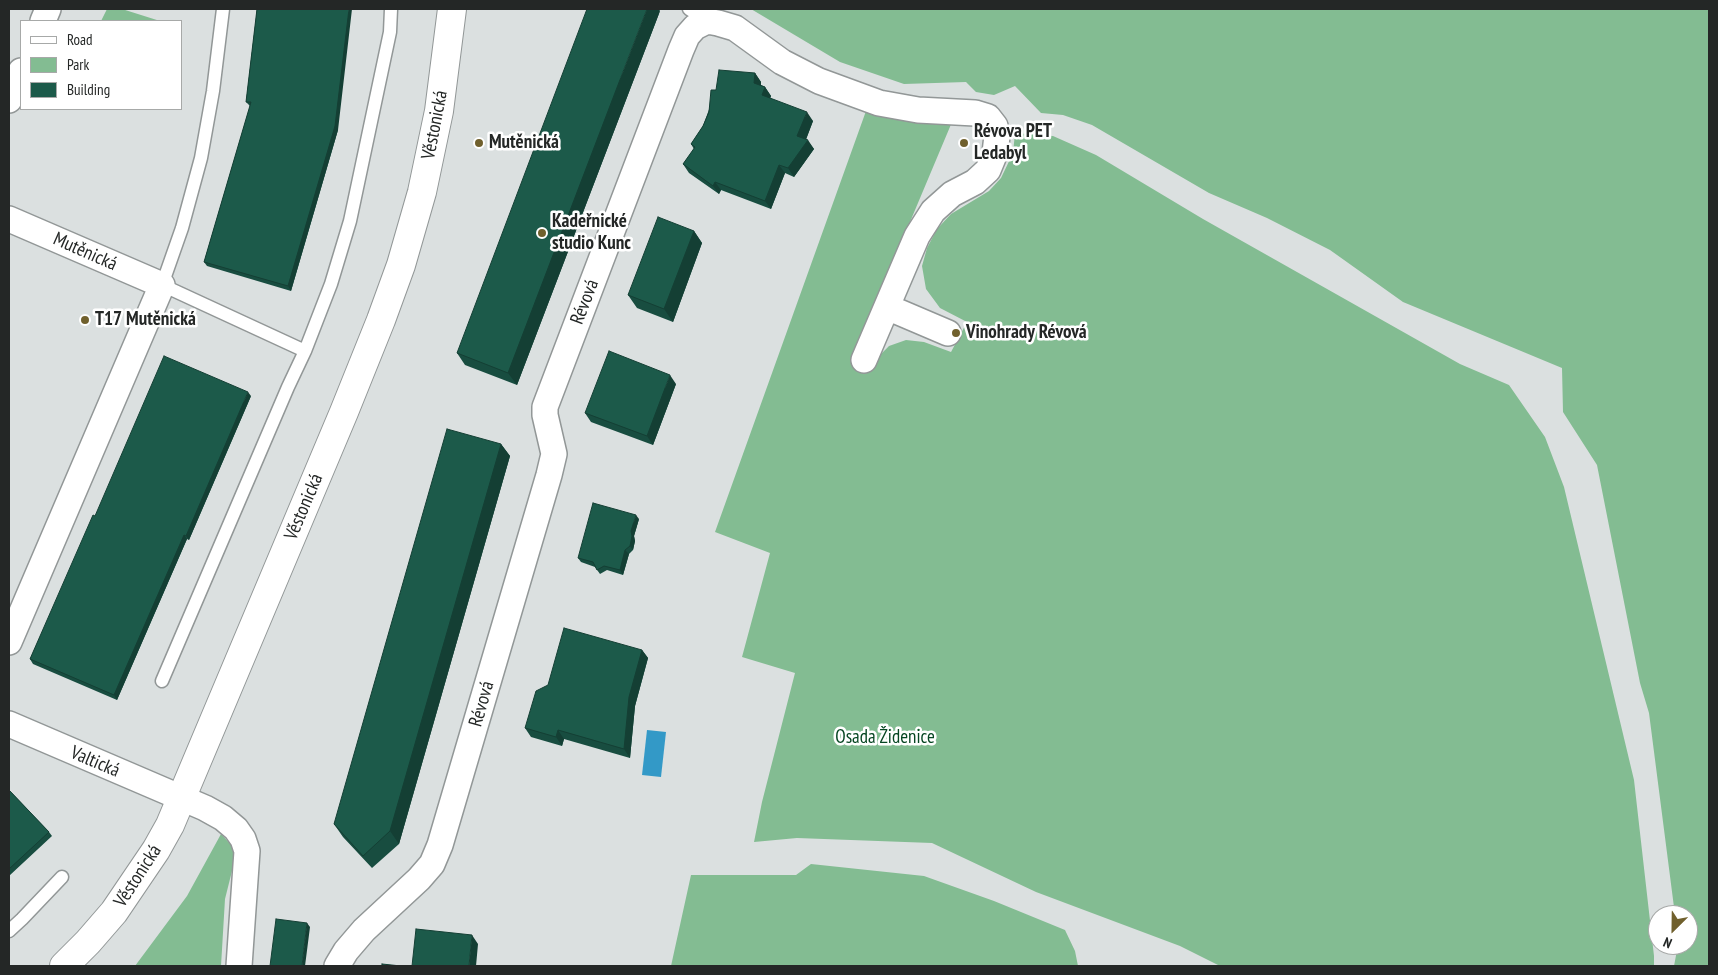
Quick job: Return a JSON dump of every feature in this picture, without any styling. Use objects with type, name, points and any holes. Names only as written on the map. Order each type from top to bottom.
[{"type":"street","name":"Věstonická","points":[[64,966],[114,912],[156,850],[170,825],[382,320],[401,265],[422,192],[436,127],[452,9]]},
{"type":"street","name":"Révová","points":[[337,966],[346,951],[364,930],[419,879],[432,864],[440,845],[549,475],[554,454],[545,416],[545,407],[681,50],[687,36],[695,27],[698,15],[735,28],[782,62],[819,82],[879,103],[897,107],[975,113],[988,117],[995,126],[997,136],[995,153],[988,170],[974,182],[952,194],[933,211],[917,236],[864,360]]},
{"type":"street","points":[[9,100],[20,73]]},
{"type":"street","name":"Mutěnická","points":[[9,219],[162,285]]},
{"type":"street","points":[[9,642],[162,285]]},
{"type":"street","points":[[887,307],[948,333]]},
{"type":"street","name":"Valtická","points":[[9,724],[182,798]]},
{"type":"street","points":[[182,798],[223,818],[236,829],[243,839],[247,851],[239,966]]},
{"type":"lane","points":[[223,9],[214,82],[201,158],[182,228],[162,285],[305,351]]},
{"type":"lane","points":[[162,681],[305,351],[331,284],[350,221],[390,32],[391,9]]},
{"type":"lane","points":[[9,931],[62,877]]},
{"type":"green space","points":[[107,9],[122,9],[157,20],[102,20]]},
{"type":"green space","points":[[751,9],[1709,9],[1709,966],[1674,966],[1676,955],[1698,955],[1698,905],[1674,905],[1649,713],[1640,683],[1597,465],[1563,412],[1562,368],[1403,302],[1330,250],[1267,218],[1209,193],[1092,125],[1063,115],[1041,113],[1015,86],[994,95],[976,92],[966,82],[904,84],[840,62]]},
{"type":"green space","name":"Osada Židenice","points":[[866,111],[952,122],[852,360],[870,368],[889,346],[906,340],[924,342],[951,352],[967,322],[940,308],[926,289],[922,266],[927,248],[937,229],[951,214],[989,191],[1001,178],[1013,153],[1015,133],[1053,136],[1096,155],[1203,219],[1460,364],[1509,385],[1545,437],[1564,487],[1634,780],[1648,905],[1648,955],[1654,955],[1654,966],[1220,966],[1180,946],[1036,892],[932,843],[797,838],[754,842],[762,802],[795,673],[742,657],[770,553],[715,532]]},
{"type":"green space","points":[[221,834],[237,851],[225,899],[221,966],[135,966],[187,896]]},
{"type":"green space","points":[[811,864],[924,876],[994,901],[1065,930],[1075,951],[1078,966],[671,966],[691,875],[796,875]]},
{"type":"water","points":[[647,730],[666,732],[661,777],[642,775]]},
{"type":"building","points":[[257,9],[349,9],[335,126],[288,286],[204,262],[251,102],[246,102]]},
{"type":"building","points":[[587,9],[647,9],[508,373],[457,353]]},
{"type":"building","points":[[719,70],[755,73],[754,83],[765,87],[762,95],[807,112],[797,136],[808,140],[788,168],[779,165],[765,201],[715,182],[713,186],[683,164],[695,147],[691,144],[703,126],[709,112],[711,90],[716,90]]},
{"type":"building","points":[[658,217],[694,231],[664,309],[628,295]]},
{"type":"building","points":[[609,351],[670,375],[647,436],[585,413]]},
{"type":"building","points":[[164,356],[248,392],[186,536],[184,535],[114,695],[30,659],[93,515],[95,516]]},
{"type":"building","points":[[447,429],[501,444],[390,831],[363,856],[334,824]]},
{"type":"building","points":[[593,503],[636,515],[631,531],[630,546],[625,550],[620,570],[604,566],[597,570],[593,562],[578,558]]},
{"type":"building","points":[[564,628],[642,650],[629,697],[624,749],[558,730],[556,737],[525,728],[536,691],[548,685]]},
{"type":"building","points":[[9,790],[49,832],[9,869]]},
{"type":"building","points":[[276,919],[307,923],[302,966],[270,966]]},
{"type":"building","points":[[416,929],[472,935],[469,966],[412,966]]},
{"type":"building","points":[[382,964],[401,966],[382,966]]},
{"type":"place","name":"Mutěnická","points":[[479,143]]},
{"type":"place","name":"Révova PET Ledabyl","points":[[964,143]]},
{"type":"place","name":"Kadeřnické studio Kunc","points":[[542,233]]},
{"type":"place","name":"T17 Mutěnická","points":[[85,320]]},
{"type":"place","name":"Vinohrady Révová","points":[[956,333]]}]
